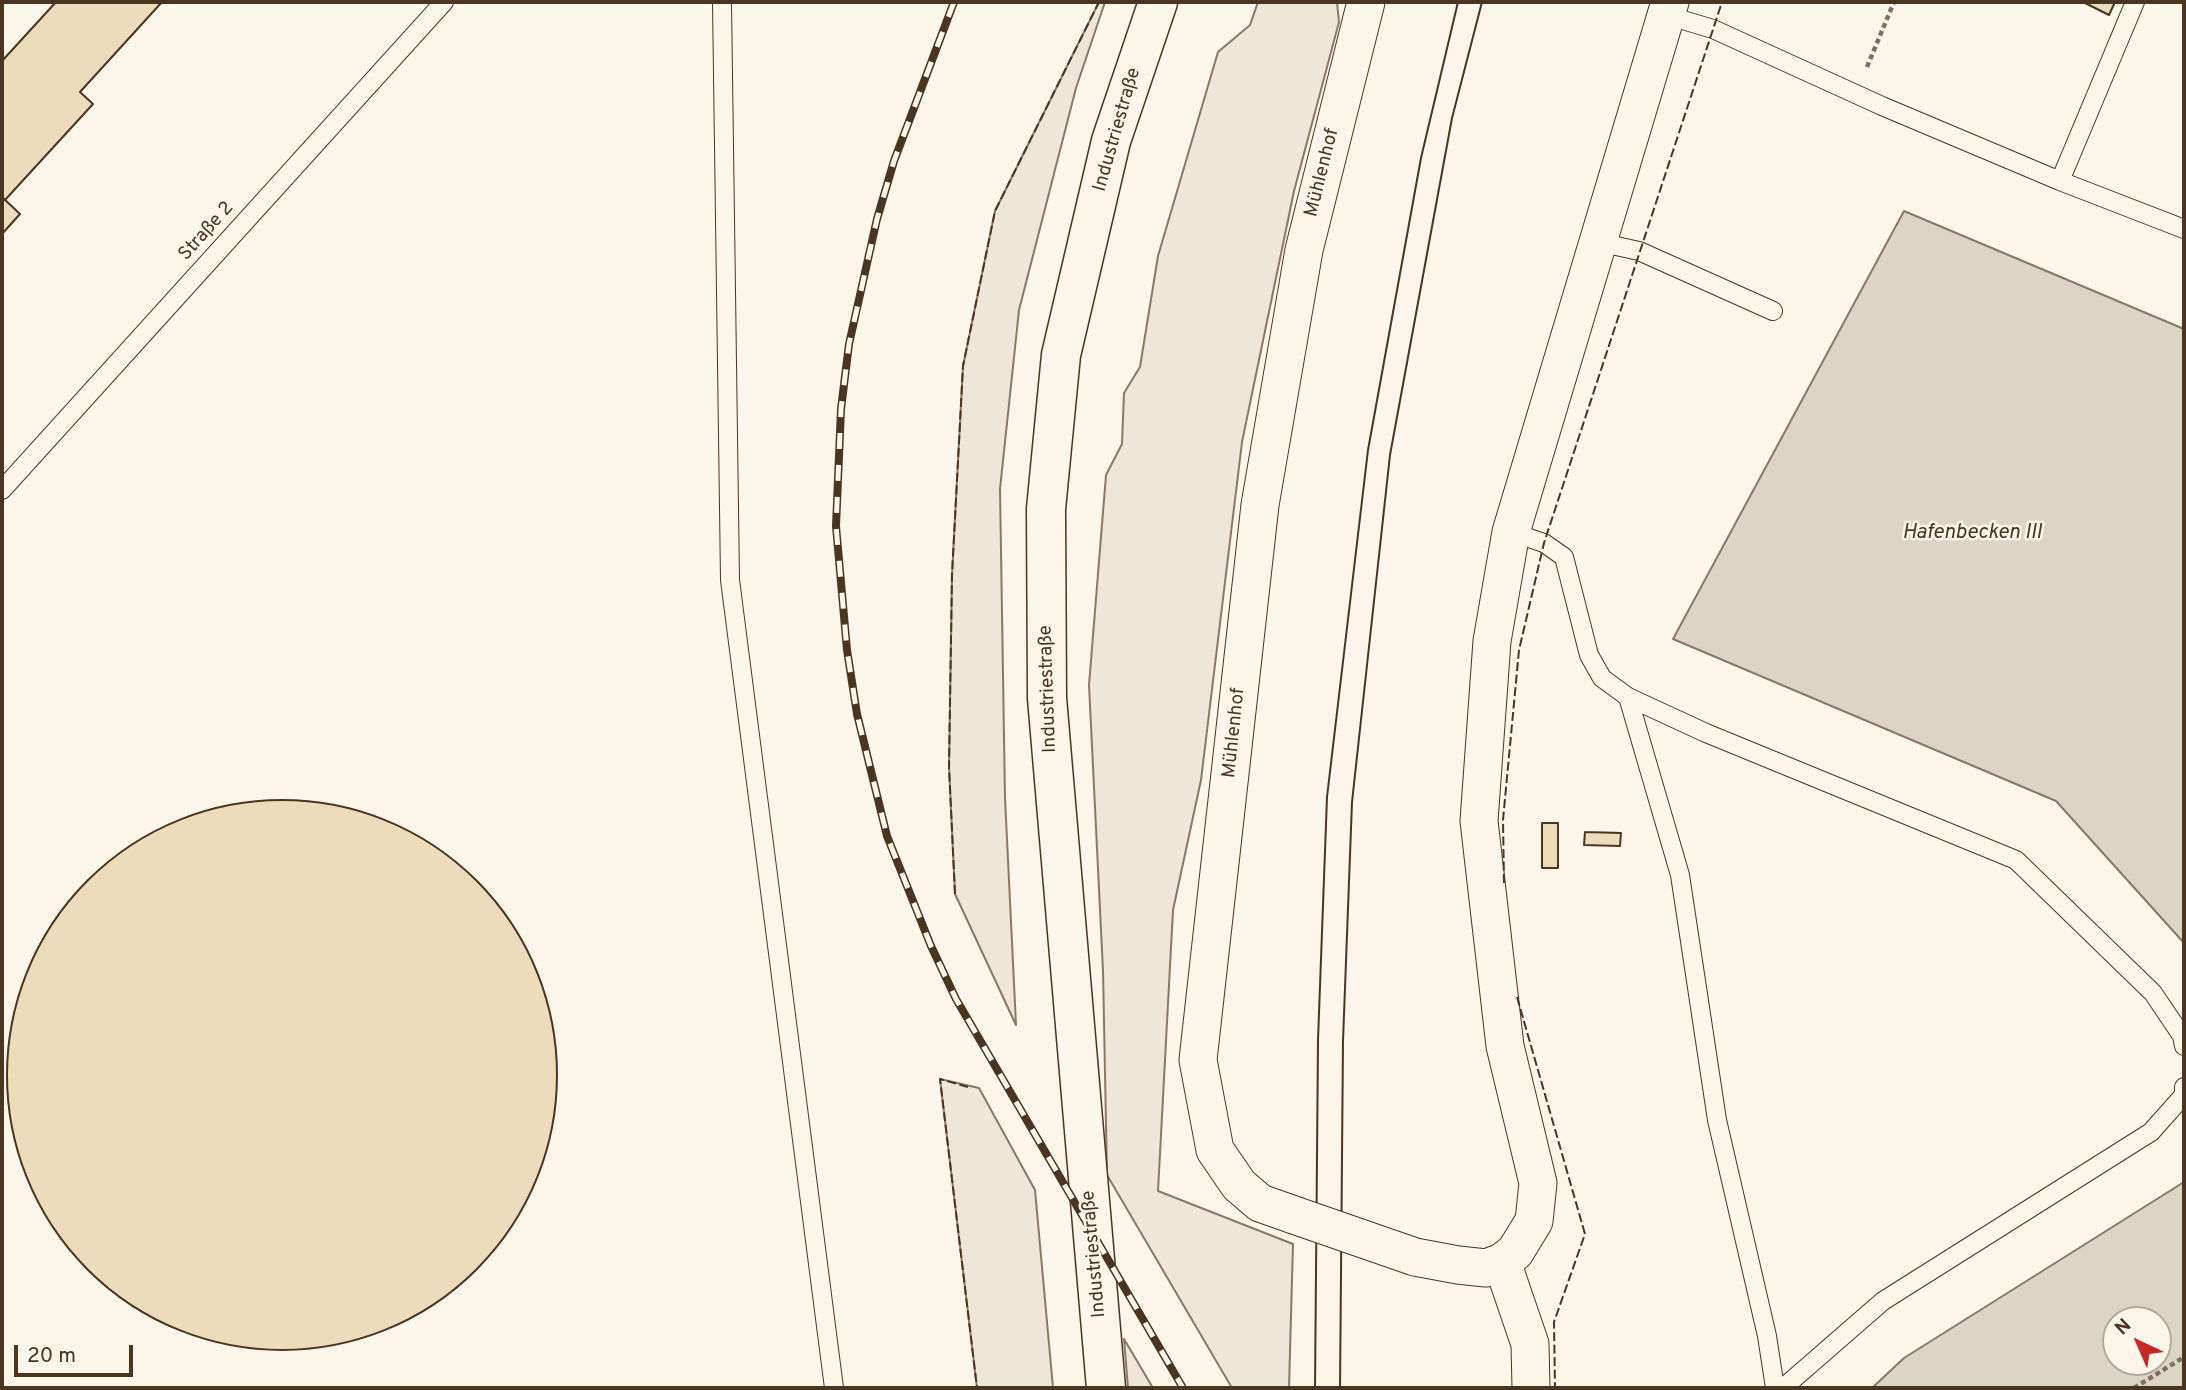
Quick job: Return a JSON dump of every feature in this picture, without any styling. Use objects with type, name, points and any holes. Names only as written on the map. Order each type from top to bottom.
[{"type":"main road","name":"Industriestraße","points":[[1106,1388],[1047,698],[1046,509],[1061,355],[1111,141],[1158,2]]},
{"type":"street","name":"Mühlenhof","points":[[1366,2],[1304,250],[1260,505],[1198,1060],[1214,1150],[1239,1185],[1260,1203],[1415,1257],[1486,1268],[1502,1262]]},
{"type":"street","points":[[1531,1388],[1530,1344],[1502,1262],[1515,1251],[1534,1221],[1538,1183],[1505,1046],[1479,821],[1493,641],[1511,532],[1668,8]]},
{"type":"lane","name":"Straße 2","points":[[2,490],[444,2]]},
{"type":"lane","points":[[722,2],[730,580],[834,1388]]},
{"type":"lane","points":[[2060,181],[2135,2]]},
{"type":"lane","points":[[1668,8],[1856,94],[2060,181],[2184,229]]},
{"type":"lane","points":[[1598,242],[1639,251],[1773,311]]},
{"type":"lane","points":[[1511,532],[1544,543],[1564,557],[1589,655],[1602,678],[1628,697],[1706,733],[2016,860],[2153,993],[2182,1036],[2184,1046]]},
{"type":"lane","points":[[1628,697],[1680,875],[1717,1120],[1767,1336],[1775,1388]]},
{"type":"lane","points":[[1783,1388],[1883,1301],[2151,1132],[2184,1095],[2184,1087]]},
{"type":"path","points":[[1856,94],[1894,2]]},
{"type":"path","points":[[2134,1388],[2184,1357]]},
{"type":"shaded area","points":[[1099,2],[1105,2],[1076,88],[1019,310],[1000,489],[1005,798],[1016,1025],[955,894],[949,767],[952,575],[963,366],[995,211]]},
{"type":"shaded area","points":[[1258,2],[1337,2],[1339,22],[1294,191],[1242,442],[1201,780],[1173,910],[1158,1191],[1293,1244],[1289,1388],[1232,1388],[1107,1175],[1103,971],[1089,685],[1106,475],[1122,444],[1124,393],[1140,367],[1158,256],[1218,52],[1250,25]]},
{"type":"shaded area","points":[[940,1079],[979,1088],[1035,1190],[1053,1388],[977,1388]]},
{"type":"shaded area","points":[[1124,1339],[1153,1388],[1128,1388]]},
{"type":"water","name":"Hafenbecken III","points":[[1904,211],[2184,329],[2184,943],[2056,801],[1673,639]]},
{"type":"water","points":[[2184,1182],[2184,1388],[1872,1388],[1904,1358]]},
{"type":"building","points":[[56,2],[162,2],[80,92],[93,104],[5,200],[2,197],[2,61]]},
{"type":"building","points":[[2083,2],[2115,2],[2109,15]]},
{"type":"building","points":[[2,197],[20,214],[2,234]]},
{"type":"building","points":[[282,800],[336,805],[387,821],[435,846],[477,880],[511,922],[536,970],[552,1021],[557,1075],[552,1129],[536,1180],[511,1228],[477,1270],[435,1304],[387,1329],[336,1345],[282,1350],[228,1345],[177,1329],[129,1304],[87,1270],[53,1228],[28,1180],[12,1129],[7,1075],[12,1021],[28,970],[53,922],[87,880],[129,846],[177,821],[228,805]]},
{"type":"building","points":[[1542,823],[1558,823],[1558,868],[1542,868]]},
{"type":"building","points":[[1585,832],[1621,833],[1620,846],[1584,845]]},
{"type":"tram line","points":[[1315,1388],[1318,1040],[1327,797],[1368,450],[1421,158],[1458,2]]},
{"type":"tram line","points":[[1340,1388],[1343,1041],[1352,802],[1390,455],[1452,118],[1482,2]]},
{"type":"railway","points":[[954,2],[894,161],[877,219],[849,344],[841,409],[836,526],[847,650],[857,714],[887,836],[931,946],[956,999],[1183,1388]]},
{"type":"fence","points":[[955,894],[949,767],[952,575],[963,366],[995,211],[1099,2]]},
{"type":"fence","points":[[1504,883],[1503,820],[1519,650],[1544,543],[1722,2]]},
{"type":"fence","points":[[1517,997],[1585,1234],[1554,1322],[1555,1388]]},
{"type":"fence","points":[[968,1087],[940,1079],[977,1388]]}]
